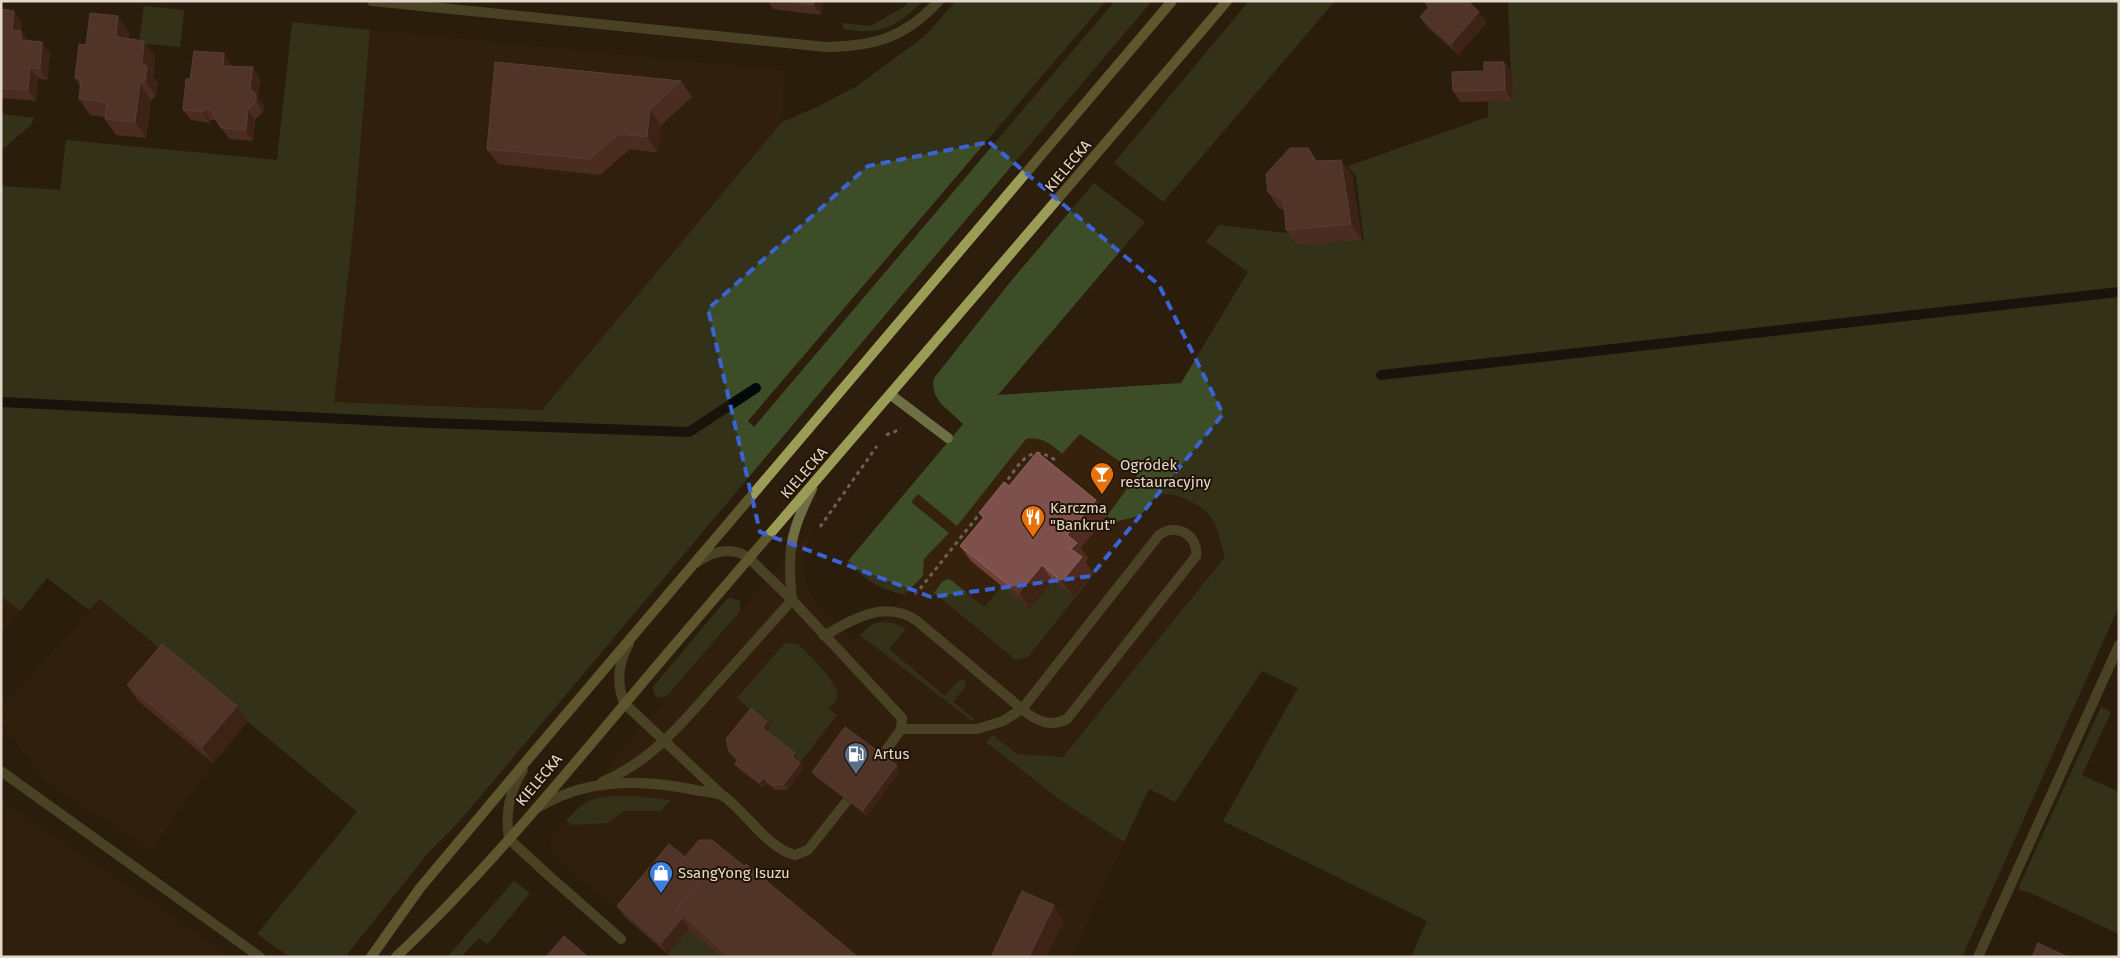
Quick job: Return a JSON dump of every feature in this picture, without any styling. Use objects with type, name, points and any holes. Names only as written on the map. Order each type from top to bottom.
[{"type":"main road","name":"KIELECKA","points":[[371,957],[420,888],[1172,1]]},
{"type":"main road","name":"KIELECKA","points":[[396,957],[442,913],[509,839],[624,702],[813,487],[1227,1]]},
{"type":"street","points":[[372,1],[826,46],[855,46],[900,34],[921,20],[940,1]]},
{"type":"street","points":[[891,395],[948,438]]},
{"type":"street","points":[[532,812],[549,801],[620,774],[666,741],[792,600],[790,550],[793,533],[798,517],[813,487]]},
{"type":"street","points":[[824,636],[850,619],[882,611],[907,614],[1022,709],[1041,722],[1051,724],[1068,719],[1196,556],[1195,543],[1182,531],[1174,528],[1166,530],[1160,535],[1022,709],[1003,721],[977,729],[901,729]]},
{"type":"street","points":[[637,630],[624,652],[620,664],[618,684],[624,702],[782,850],[795,855],[808,850],[868,776],[901,729],[902,718],[792,600],[742,553],[722,551],[701,560],[690,568]]},
{"type":"street","points":[[1978,957],[2119,646]]},
{"type":"street","points":[[534,752],[510,794],[507,826],[509,839],[621,939]]},
{"type":"street","points":[[1,771],[260,957]]},
{"type":"street","points":[[585,788],[637,782],[669,785],[723,796]]},
{"type":"path","points":[[816,533],[883,438],[889,433],[905,428],[917,414]]},
{"type":"path","points":[[998,491],[1028,454],[1037,452],[1046,454],[1055,460]]},
{"type":"path","points":[[907,614],[911,600],[987,506]]},
{"type":"highlighted area","points":[[989,142],[1159,285],[1223,414],[1091,576],[931,597],[760,532],[708,309],[868,166]]},
{"type":"shaded area","points":[[370,30],[784,71],[782,122],[542,410],[334,402],[353,232]]},
{"type":"shaded area","points":[[1099,414],[1164,494],[1180,497],[1201,506],[1209,513],[1215,525],[1225,557],[1063,757],[1017,754],[993,735],[1059,799],[1124,842],[1071,957],[721,957],[668,954],[552,854],[550,849],[552,838],[582,804],[600,777],[740,611],[810,532],[804,555],[804,579],[810,594],[817,604],[853,642],[860,635],[972,721],[974,719],[888,649],[906,628],[882,622],[904,595],[923,576],[924,559],[949,533],[910,502],[918,493],[957,525],[1026,439],[1034,438],[1046,441],[1062,454]]},
{"type":"shaded area","points":[[1,596],[20,611],[1,633]]},
{"type":"shaded area","points":[[100,599],[248,721],[213,763],[151,849],[45,781],[1,722],[1,709]]},
{"type":"shaded area","points":[[1,800],[231,957],[1,957]]},
{"type":"green space","points":[[909,1],[919,1],[921,3],[912,12],[886,28],[868,31],[844,29],[842,23],[870,26],[904,7]]},
{"type":"green space","points":[[956,1],[1106,1],[748,421],[754,427],[1115,1],[1152,1],[458,823],[429,852],[345,957],[290,957],[257,934],[357,812],[100,599],[89,610],[47,578],[20,611],[1,596],[1,186],[60,190],[66,140],[277,160],[292,22],[370,30],[353,232],[334,402],[542,410],[782,122],[817,107],[857,86],[925,36]]},
{"type":"green space","points":[[1249,1],[1335,1],[1163,202],[1114,163]]},
{"type":"green space","points":[[1508,1],[2119,1],[2119,606],[1962,957],[1411,957],[1427,921],[1223,821],[1298,688],[1262,671],[1175,802],[1149,789],[1124,842],[1059,799],[986,742],[993,735],[1017,754],[1063,757],[1225,557],[1216,528],[1209,514],[1194,503],[1183,498],[1163,494],[1154,499],[1142,514],[1116,522],[1107,516],[1138,474],[1080,434],[1062,454],[1046,442],[1037,439],[1026,439],[957,526],[918,494],[911,502],[949,533],[924,559],[923,576],[904,595],[873,583],[848,561],[963,424],[937,398],[933,386],[934,378],[1011,281],[1094,183],[1145,222],[998,395],[1181,383],[1248,272],[1206,242],[1219,225],[1296,234],[1297,245],[1362,240],[1364,242],[1356,176],[1348,166],[1488,117],[1488,102],[1512,100]]},
{"type":"green space","points":[[144,6],[184,10],[180,47],[139,43]]},
{"type":"green space","points":[[1,114],[34,118],[31,125],[4,148],[1,147]]},
{"type":"green space","points":[[1093,573],[1028,657],[1016,660],[934,593],[942,582],[947,579],[951,580],[984,607],[1002,586],[1030,609],[1053,581],[1073,597]]},
{"type":"green space","points":[[730,598],[740,601],[740,611],[668,695],[658,698],[654,694],[653,687],[726,600]]},
{"type":"green space","points":[[882,622],[906,628],[889,649],[945,696],[958,681],[963,679],[966,681],[965,687],[953,702],[974,719],[972,721],[860,635],[872,624]]},
{"type":"green space","points":[[785,643],[798,644],[829,678],[837,693],[837,699],[828,708],[837,715],[799,764],[796,762],[798,759],[766,734],[771,727],[737,698]]},
{"type":"green space","points":[[2101,707],[2111,712],[2082,775],[2119,792],[2119,934],[2018,889]]},
{"type":"green space","points":[[632,796],[671,800],[660,811],[624,811],[607,823],[572,825],[566,821],[588,801],[602,797]]},
{"type":"green space","points":[[514,881],[530,893],[491,940],[487,944],[479,938],[461,957],[447,957]]},
{"type":"green space","points":[[689,929],[721,957],[671,957],[668,954]]},
{"type":"building","points":[[789,1],[814,1],[813,5]]},
{"type":"building","points":[[1424,1],[1468,1],[1479,12],[1451,44],[1420,17],[1429,7]]},
{"type":"building","points":[[1,9],[14,11],[12,30],[21,31],[21,40],[42,42],[40,69],[30,67],[28,90],[1,88]]},
{"type":"building","points":[[90,13],[118,16],[116,37],[144,41],[142,62],[147,67],[145,81],[140,84],[135,122],[105,119],[107,102],[79,99],[81,79],[75,78],[79,44],[86,45]]},
{"type":"building","points":[[194,51],[224,53],[223,66],[253,67],[250,88],[256,95],[256,101],[248,109],[246,130],[221,128],[212,113],[212,109],[203,109],[203,112],[183,110],[186,79],[190,79]]},
{"type":"building","points":[[495,62],[681,81],[650,109],[647,137],[619,134],[589,159],[487,149]]},
{"type":"building","points":[[1484,62],[1504,62],[1505,90],[1453,91],[1452,72],[1484,71]]},
{"type":"building","points":[[1290,148],[1308,148],[1316,161],[1341,160],[1351,224],[1286,230],[1284,201],[1268,192],[1266,174]]},
{"type":"building","points":[[1037,452],[1096,500],[1067,535],[1077,543],[1071,549],[1082,557],[1062,581],[1042,565],[1019,593],[960,546],[984,517],[979,513],[1004,482],[1009,486]]},
{"type":"building","points":[[162,644],[237,706],[202,747],[127,685]]},
{"type":"building","points":[[751,708],[767,722],[762,728],[795,753],[792,756],[800,763],[784,784],[772,785],[763,778],[760,782],[735,764],[738,759],[729,751],[726,739]]},
{"type":"building","points":[[845,727],[897,765],[863,810],[812,772]]},
{"type":"building","points":[[699,840],[712,840],[744,866],[746,864],[858,957],[730,957],[676,909],[700,879],[680,863]]},
{"type":"building","points":[[669,844],[685,857],[680,863],[699,882],[676,909],[682,918],[661,943],[617,906]]},
{"type":"building","points":[[1022,891],[1054,905],[1029,957],[991,957]]},
{"type":"building","points":[[564,936],[588,957],[546,957]]},
{"type":"building","points":[[2038,943],[2068,957],[2032,957]]},
{"type":"waterway","points":[[1381,375],[2119,292]]},
{"type":"waterway","points":[[1,402],[405,422],[689,432],[756,388]]},
{"type":"place","name":"Ogródek restauracyjny","points":[[1102,495]]},
{"type":"place","name":"Karczma \"Bankrut\"","points":[[1033,538]]},
{"type":"place","name":"Artus","points":[[856,775]]},
{"type":"place","name":"SsangYong Isuzu","points":[[661,894]]}]
